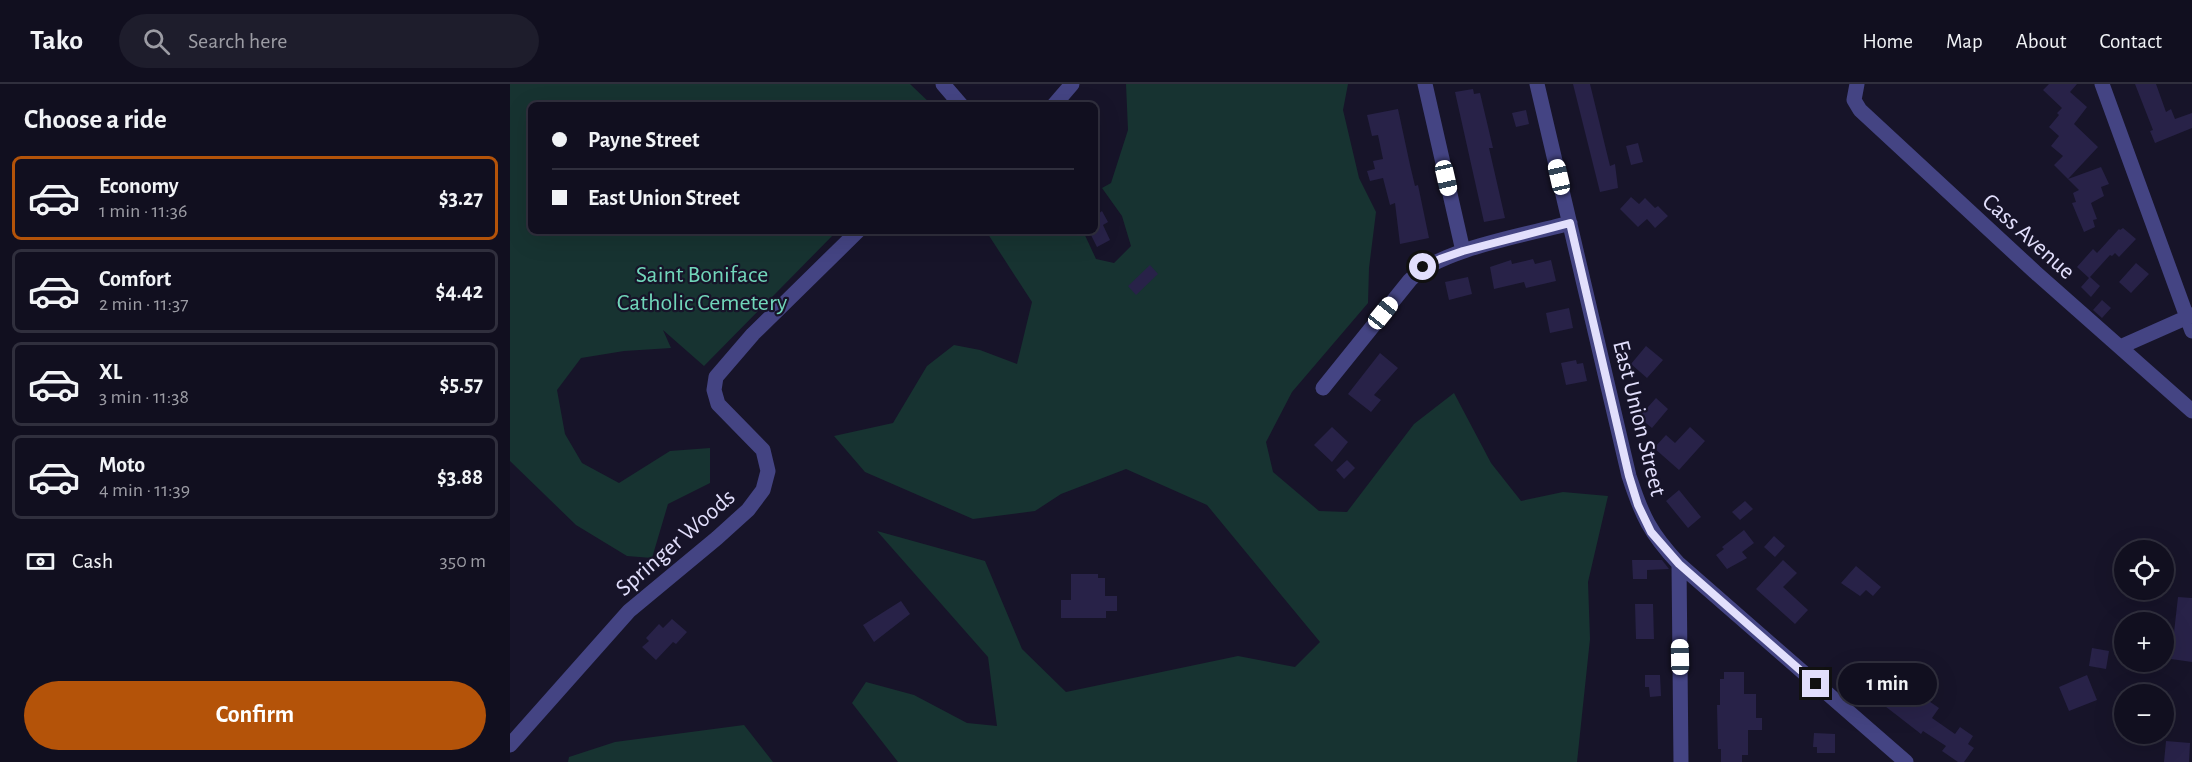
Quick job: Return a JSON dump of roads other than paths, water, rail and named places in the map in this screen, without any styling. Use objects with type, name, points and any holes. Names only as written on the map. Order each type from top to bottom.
[{"type":"street","points":[[943,84],[958,102]]},
{"type":"street","points":[[1057,102],[1072,84]]},
{"type":"street","points":[[1425,84],[1463,251]]},
{"type":"street","name":"East Union Street","points":[[1537,84],[1629,476],[1638,505],[1651,532],[1679,564],[1901,760]]},
{"type":"street","name":"Cass Avenue","points":[[1857,84],[1854,100],[1860,110],[2035,272],[2192,411]]},
{"type":"street","points":[[2102,84],[2190,321],[2120,347]]},
{"type":"street","points":[[1323,388],[1416,273],[1431,263],[1463,251],[1570,223]]},
{"type":"street","name":"Springer Woods","points":[[510,745],[629,611],[725,531],[748,510],[763,490],[768,471],[763,450],[718,404],[714,390],[716,377],[753,334],[855,234]]},
{"type":"street","points":[[1679,564],[1681,762]]},
{"type":"park label","name":"Saint Boniface Catholic Cemetery","points":[[702,288]]}]
